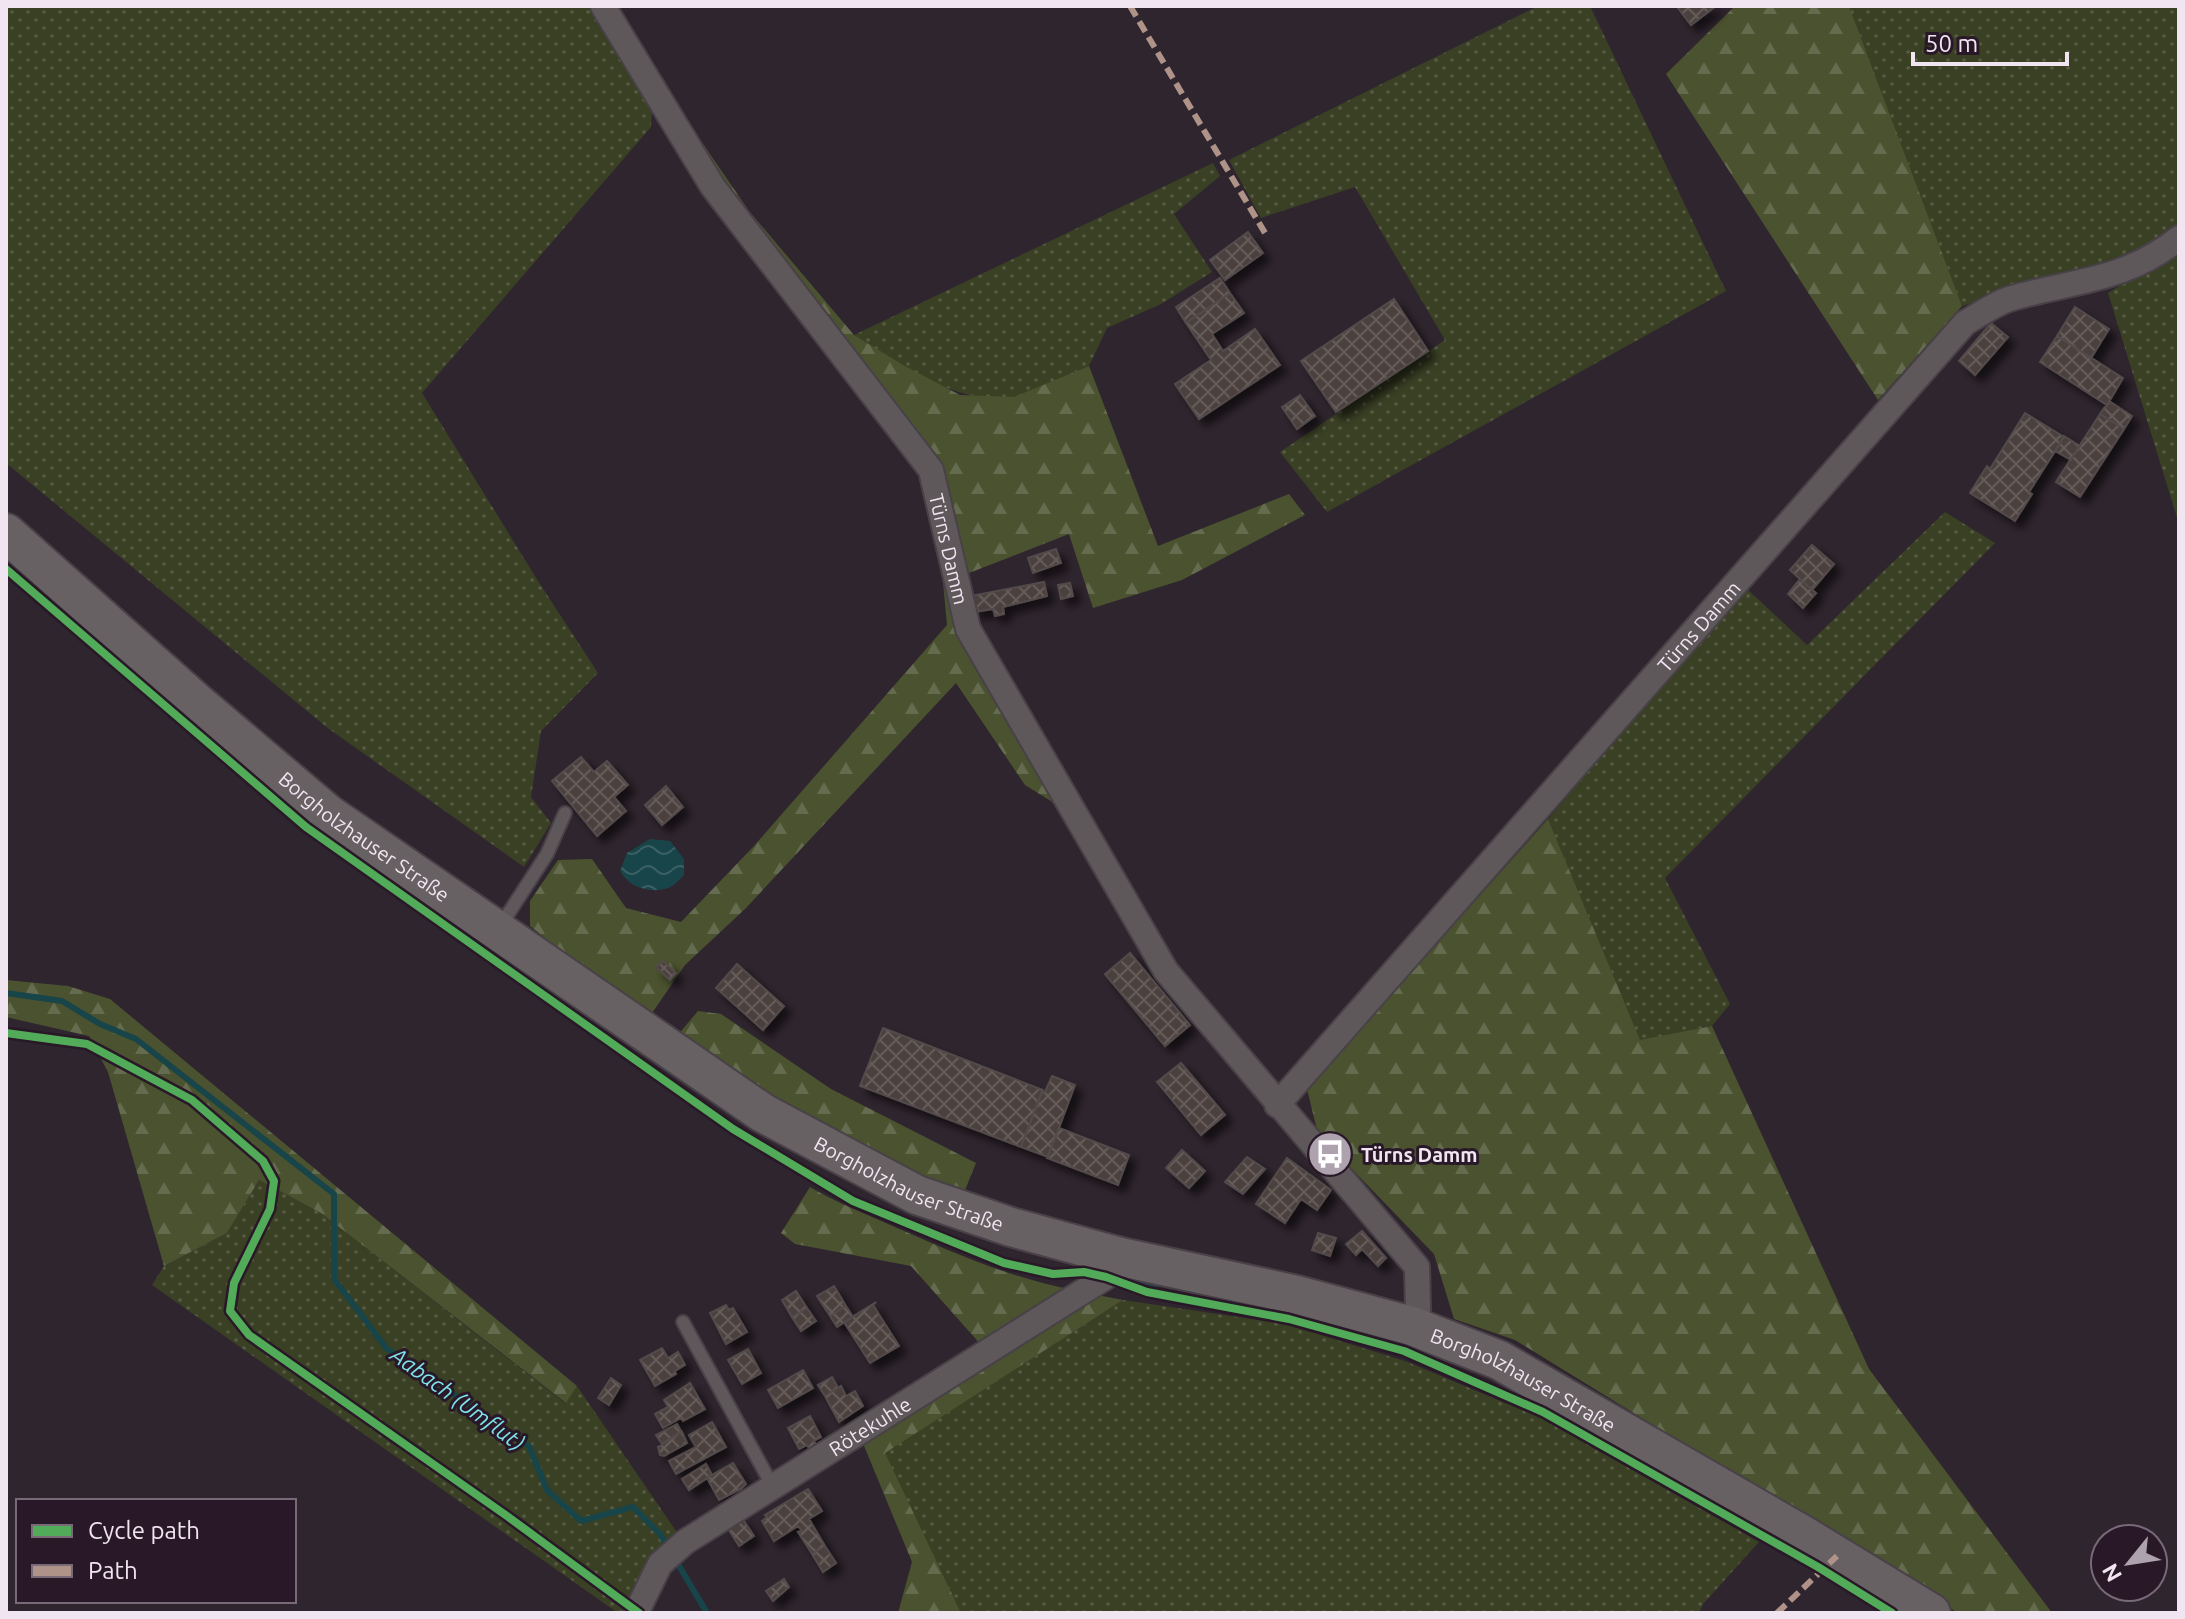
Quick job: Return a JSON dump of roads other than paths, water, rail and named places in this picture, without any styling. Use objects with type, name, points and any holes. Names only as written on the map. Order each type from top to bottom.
[{"type":"main road","name":"Borgholzhauser Straße","points":[[6,533],[196,702],[328,814],[763,1113],[917,1195],[1011,1227],[1121,1257],[1297,1295],[1412,1326],[1499,1360],[1803,1535],[1931,1613]]},
{"type":"street","name":"Türns Damm","points":[[603,6],[713,187],[931,470],[968,629],[1166,971],[1417,1267],[1418,1309],[1412,1326]]},
{"type":"street","name":"Türns Damm","points":[[1277,1105],[1965,323],[2006,300],[2122,272],[2162,251],[2179,238]]},
{"type":"street","name":"Rötekuhle","points":[[636,1613],[660,1564],[685,1542],[1106,1277],[1121,1257]]},
{"type":"lane","points":[[497,932],[547,854],[565,813]]},
{"type":"lane","points":[[683,1322],[773,1487]]},
{"type":"water","points":[[650,839],[670,841],[684,859],[684,875],[670,887],[661,890],[640,888],[620,871],[627,853]]},
{"type":"waterway","name":"Aabach (Umflut)","points":[[6,993],[62,1001],[100,1024],[136,1039],[334,1194],[334,1279],[387,1349],[529,1446],[547,1490],[581,1521],[633,1507],[660,1534],[670,1549]]},
{"type":"waterway","points":[[1140,1281],[1156,1284]]},
{"type":"waterway","name":"Aabach (Umflut)","points":[[675,1559],[707,1613]]},
{"type":"place","name":"Türns Damm","points":[[1330,1154]]}]
